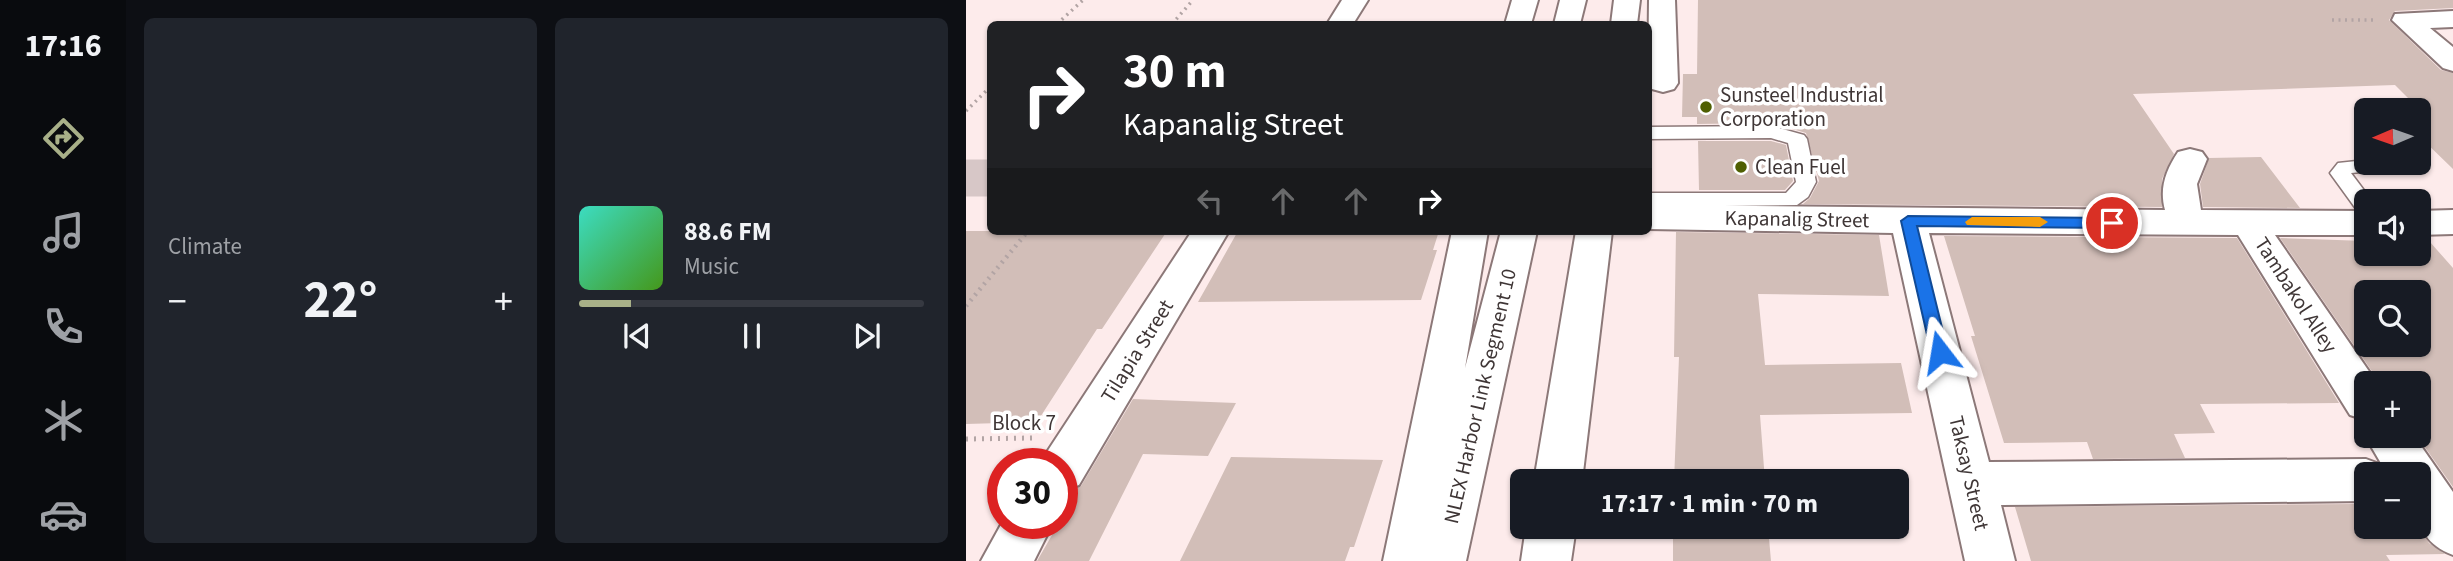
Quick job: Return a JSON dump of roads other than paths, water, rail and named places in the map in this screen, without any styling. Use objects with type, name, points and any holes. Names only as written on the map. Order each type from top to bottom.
[{"type":"main road","points":[[1342,21],[1355,0]]},
{"type":"main road","points":[[1519,21],[1525,0]]},
{"type":"main road","points":[[1568,21],[1573,0]]},
{"type":"main road","points":[[1624,21],[1627,0]]},
{"type":"main road","points":[[1662,0],[1662,83]]},
{"type":"main road","points":[[2453,19],[2405,20],[2453,62]]},
{"type":"main road","points":[[2188,223],[2180,203],[2178,183],[2190,159]]},
{"type":"main road","name":"Kapanalig Street","points":[[1652,216],[1710,209],[1908,221],[2354,223]]},
{"type":"main road","name":"Taksay Street","points":[[1908,221],[1990,561]]},
{"type":"main road","points":[[2431,223],[2453,222]]},
{"type":"main road","name":"Tambakol Alley","points":[[2249,224],[2354,384]]},
{"type":"main road","name":"Tilapia Street","points":[[1076,448],[1209,235]]},
{"type":"main road","points":[[1408,561],[1469,235]]},
{"type":"main road","name":"NLEX Harbor Link Segment 10","points":[[1441,561],[1518,235]]},
{"type":"main road","points":[[1560,469],[1593,235]]},
{"type":"main road","points":[[1971,484],[2354,480]]},
{"type":"main road","points":[[2431,481],[2453,481]]},
{"type":"main road","points":[[2431,500],[2453,532]]},
{"type":"main road","points":[[1006,561],[1019,539]]},
{"type":"main road","points":[[1546,561],[1549,539]]},
{"type":"lane","points":[[1652,133],[1772,132],[1797,139],[1806,182],[1801,192],[1790,200],[1710,209],[1652,201]]},
{"type":"lane","points":[[2354,167],[2345,167],[2340,173],[2354,192]]},
{"type":"tunnel","points":[[966,178],[987,178]]},
{"type":"place","name":"Sunsteel Industrial Corporation","points":[[1706,107]]},
{"type":"place","name":"Clean Fuel","points":[[1741,167]]}]
